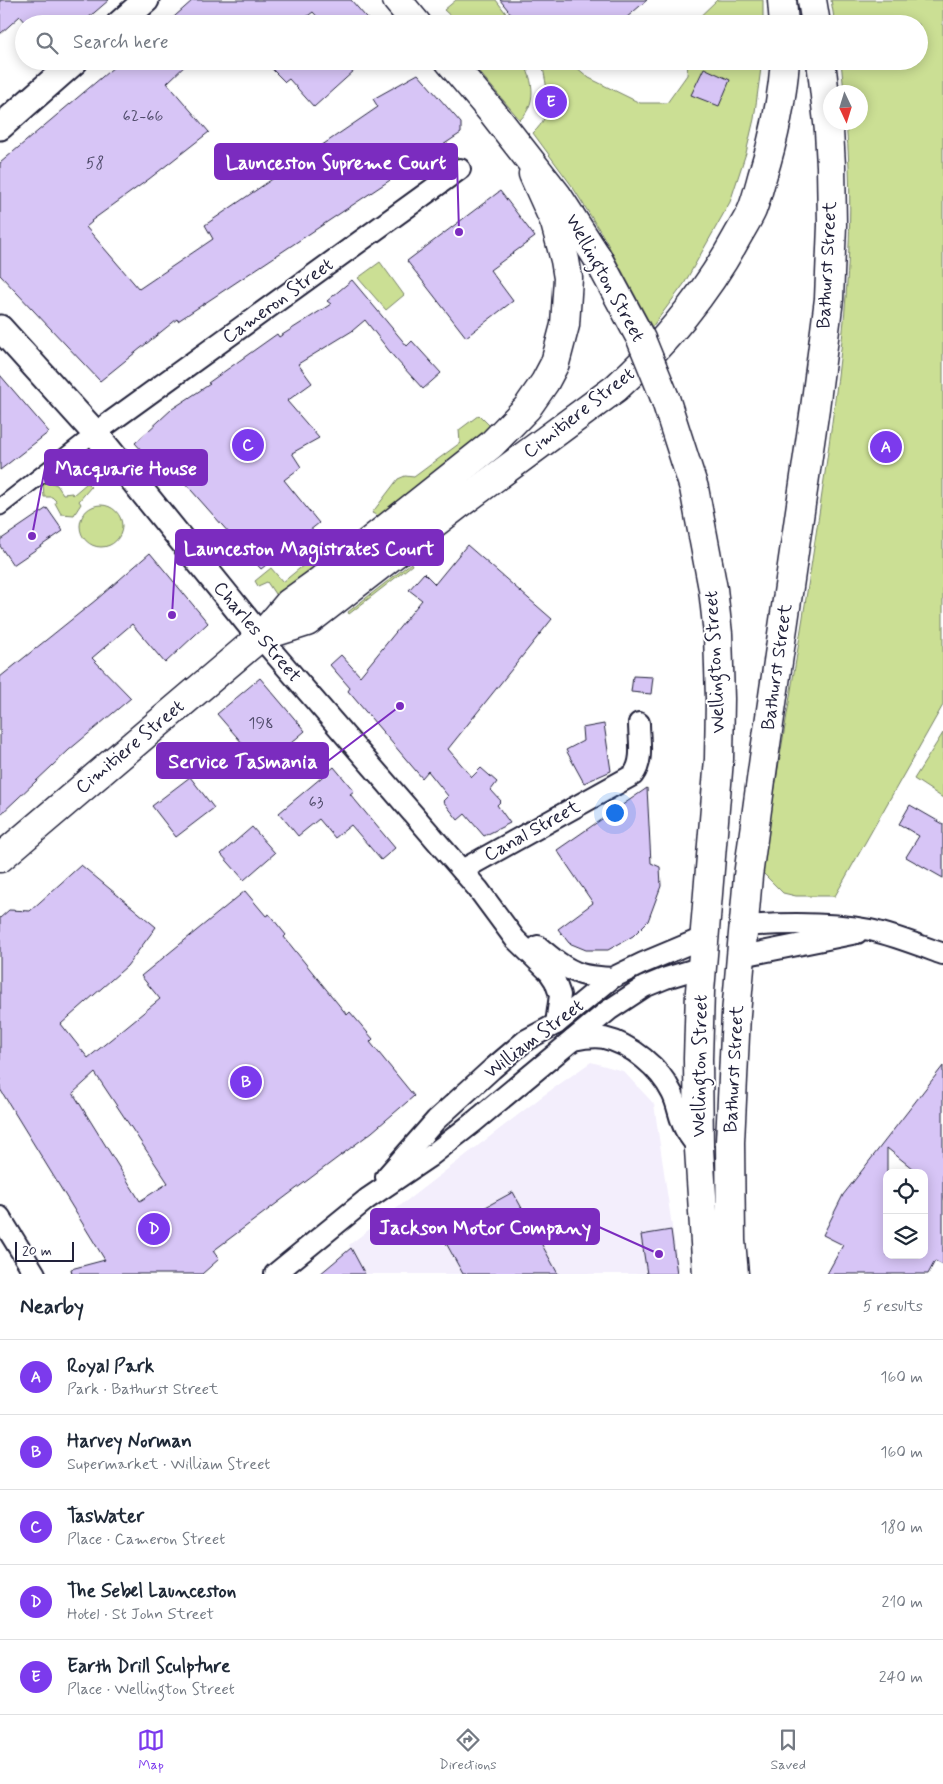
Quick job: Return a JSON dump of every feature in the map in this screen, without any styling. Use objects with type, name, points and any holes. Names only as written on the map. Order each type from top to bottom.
[{"type":"main road","points":[[397,0],[410,15]]},
{"type":"main road","points":[[782,0],[783,15]]},
{"type":"main road","points":[[812,0],[814,15]]},
{"type":"main road","name":"Wellington Street","points":[[457,70],[557,195],[597,257],[641,340],[665,398],[694,488],[714,589],[718,634],[720,699],[719,759],[706,937],[702,967],[698,1059],[699,1148],[706,1274]]},
{"type":"main road","name":"Cimitiere Street","points":[[260,637],[307,622],[616,388],[665,339],[680,322],[716,272],[752,210],[773,140],[780,106],[784,70]]},
{"type":"main road","name":"Bathurst Street","points":[[734,1274],[731,1241],[730,1142],[736,1014],[748,876],[829,299],[832,225],[831,166],[822,70]]},
{"type":"main road","name":"Cimitiere Street","points":[[0,858],[260,637],[289,603],[321,580],[492,445],[527,408],[545,382],[555,363],[565,325],[568,278],[555,223],[521,151]]},
{"type":"main road","points":[[706,937],[744,926]]},
{"type":"main road","points":[[702,967],[742,956]]},
{"type":"street","points":[[129,15],[146,0]]},
{"type":"street","points":[[0,127],[65,70]]},
{"type":"street","name":"Cameron Street","points":[[94,433],[460,169]]},
{"type":"street","name":"Charles Street","points":[[0,328],[94,433],[260,637],[462,870],[515,939],[549,972],[555,981],[560,995],[556,1024]]},
{"type":"street","points":[[0,507],[94,433]]},
{"type":"street","name":"Canal Street","points":[[462,870],[633,775],[638,769],[640,761],[639,723]]},
{"type":"street","name":"Charles Street","points":[[496,912],[559,963],[582,974],[612,978]]},
{"type":"street","points":[[744,926],[809,924],[872,930],[943,954]]},
{"type":"street","points":[[742,956],[872,930]]},
{"type":"street","name":"William Street","points":[[367,1199],[443,1114],[526,1040],[556,1024],[612,978],[706,937]]},
{"type":"street","name":"William Street","points":[[275,1274],[367,1199],[429,1157],[609,1010],[644,987],[702,967]]},
{"type":"street","points":[[573,1040],[587,1038],[607,1039],[630,1049],[643,1058],[664,1079],[672,1092],[684,1128],[699,1148]]},
{"type":"street","points":[[0,1217],[35,1274]]},
{"type":"shaded area","points":[[591,1062],[623,1071],[654,1104],[679,1274],[365,1274],[349,1245],[544,1095]]},
{"type":"green space","points":[[456,0],[496,0],[507,15],[449,15],[444,10]]},
{"type":"green space","points":[[717,0],[763,0],[763,15],[701,15]]},
{"type":"green space","points":[[831,0],[943,0],[943,705],[835,896],[796,896],[783,893],[761,871],[819,517],[842,338],[849,252],[850,209],[846,130],[868,130],[868,85],[843,85],[842,70],[928,70],[928,15],[834,15]]},
{"type":"green space","points":[[478,70],[527,70],[532,92],[531,99],[529,107],[520,120]]},
{"type":"green space","points":[[543,70],[580,70],[589,78],[640,103],[667,103],[687,75],[687,70],[761,70],[754,119],[746,153],[730,202],[684,284],[652,327],[605,239],[572,186],[533,133],[540,125],[547,110]]},
{"type":"green space","points":[[380,262],[404,295],[386,310],[358,278]]},
{"type":"green space","points":[[479,415],[491,427],[451,463],[380,517],[372,513],[398,479],[405,476],[414,477],[460,443],[459,430]]},
{"type":"green space","points":[[47,481],[57,485],[63,494],[72,493],[73,495],[87,483],[91,487],[79,501],[81,504],[74,515],[61,514],[55,503],[56,501],[52,497],[44,497],[43,485]]},
{"type":"green space","points":[[105,505],[113,508],[119,514],[122,526],[119,538],[113,544],[97,547],[89,544],[83,538],[80,522],[83,514],[89,508]]},
{"type":"green space","points":[[332,542],[320,562],[275,594],[267,582],[258,586],[255,581],[271,568],[283,582]]},
{"type":"green space","points":[[411,563],[412,565],[349,614],[348,612]]},
{"type":"green space","points":[[943,733],[943,798],[914,779]]},
{"type":"building","points":[[0,0],[109,0],[92,15],[15,15],[15,20],[0,34]]},
{"type":"building","points":[[193,0],[351,0],[364,15],[316,15],[313,12],[309,15],[176,15]]},
{"type":"building","points":[[500,0],[647,0],[630,15],[512,15]]},
{"type":"building","points":[[110,70],[181,70],[167,83],[209,132],[91,221],[86,227],[139,289],[213,239],[205,225],[378,107],[373,99],[418,74],[461,123],[461,133],[178,321],[177,319],[100,381],[0,275],[0,163]]},
{"type":"building","points":[[273,70],[355,70],[314,107],[289,79],[285,82]]},
{"type":"building","points":[[703,70],[708,70],[730,80],[719,106],[691,95]]},
{"type":"building","points":[[500,191],[535,237],[490,270],[513,301],[466,337],[407,261]]},
{"type":"building","points":[[352,280],[407,346],[412,341],[441,373],[423,389],[394,357],[365,320],[352,331],[298,364],[312,383],[287,401],[319,438],[292,453],[301,467],[284,480],[319,523],[261,569],[160,455],[152,462],[135,443],[172,409],[210,384],[208,383],[277,334],[279,337],[331,304],[327,301]]},
{"type":"building","points":[[0,375],[49,432],[0,470]]},
{"type":"building","points":[[47,508],[63,531],[13,565],[0,546],[0,540]]},
{"type":"building","points":[[467,545],[552,619],[448,749],[472,777],[481,768],[497,782],[491,790],[501,801],[497,805],[510,823],[484,836],[465,814],[458,820],[443,801],[448,796],[428,771],[422,778],[348,691],[350,688],[330,665],[341,655],[360,676],[422,600],[409,590],[424,573],[435,584]]},
{"type":"building","points":[[150,553],[208,623],[165,663],[132,624],[92,658],[131,698],[69,750],[0,815],[0,677],[96,600]]},
{"type":"building","points":[[633,676],[653,677],[651,694],[631,692]]},
{"type":"building","points":[[260,678],[305,731],[263,767],[217,714]]},
{"type":"building","points":[[604,724],[611,771],[584,783],[566,750],[583,741],[582,728]]},
{"type":"building","points":[[334,767],[354,791],[350,794],[395,848],[381,860],[351,825],[335,838],[319,819],[298,836],[279,813]]},
{"type":"building","points":[[190,777],[214,808],[176,837],[152,806]]},
{"type":"building","points":[[647,788],[651,863],[660,867],[661,886],[648,921],[633,936],[608,950],[586,950],[569,943],[558,929],[593,903],[557,850]]},
{"type":"building","points":[[910,805],[943,824],[943,878],[906,857],[919,836],[899,824]]},
{"type":"building","points":[[252,827],[275,853],[244,880],[221,854]]},
{"type":"building","points":[[81,865],[156,927],[127,966],[61,1024],[88,1058],[160,999],[141,976],[245,891],[266,916],[269,914],[286,935],[284,937],[347,1015],[350,1012],[373,1039],[370,1042],[414,1096],[372,1132],[213,1251],[219,1259],[202,1274],[72,1274],[71,1269],[105,1260],[0,1089],[0,918],[9,910],[30,911]],"holes":[[[95,1073],[168,1183],[140,1201],[73,1093]]]},
{"type":"building","points":[[943,1066],[943,1265],[935,1261],[928,1274],[827,1274],[843,1245],[823,1235],[843,1195]]},
{"type":"building","points":[[513,1192],[558,1274],[463,1274],[440,1232]]},
{"type":"building","points":[[671,1230],[677,1274],[647,1274],[641,1235]]},
{"type":"building","points":[[351,1248],[365,1274],[320,1274]]},
{"type":"place","name":"Earth Drill Sculpture","points":[[551,102]]},
{"type":"place","name":"Launceston Supreme Court","points":[[459,232]]},
{"type":"place","name":"TasWater","points":[[248,445]]},
{"type":"place","name":"Royal Park","points":[[886,447]]},
{"type":"place","name":"Macquarie House","points":[[32,536]]},
{"type":"place","name":"Launceston Magistrates Court","points":[[172,615]]},
{"type":"place","name":"Service Tasmania","points":[[400,706]]},
{"type":"place","name":"Harvey Norman","points":[[246,1082]]},
{"type":"place","name":"The Sebel Launceston","points":[[154,1229]]},
{"type":"place","name":"Jackson Motor Company","points":[[659,1254]]}]
